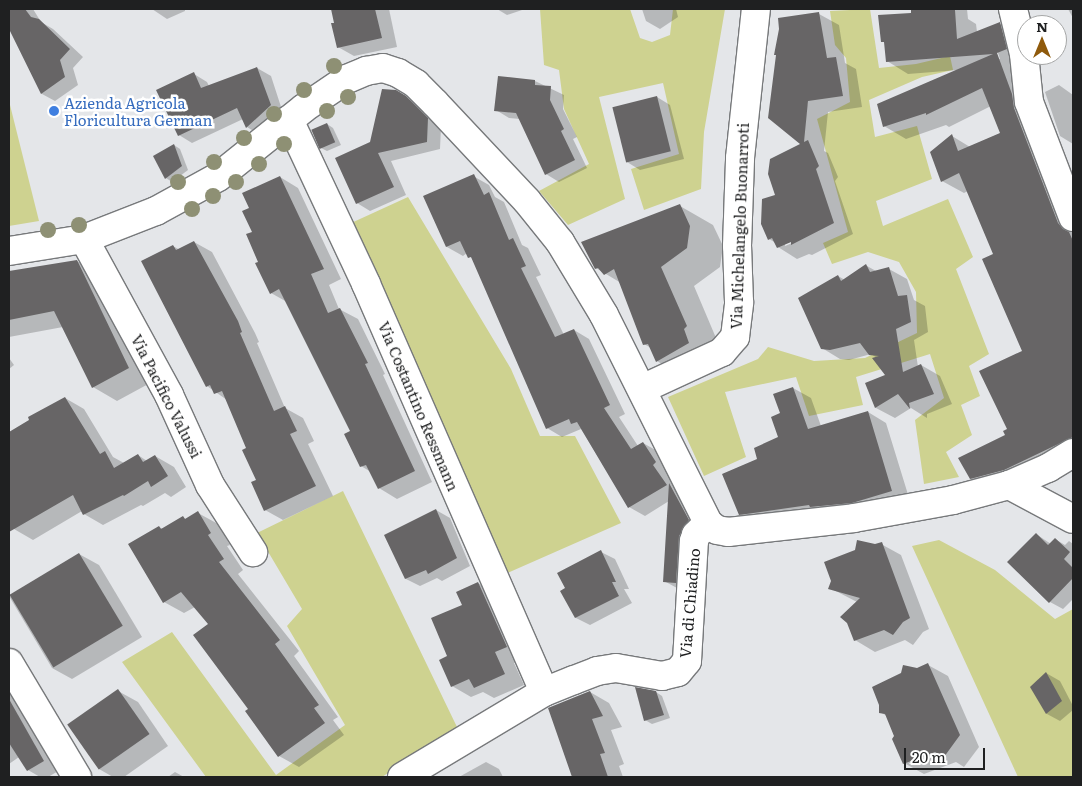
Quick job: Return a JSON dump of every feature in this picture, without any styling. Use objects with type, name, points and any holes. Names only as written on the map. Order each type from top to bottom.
[{"type":"street","name":"Via Michelangelo Buonarroti","points":[[642,389],[722,352],[735,337],[739,302],[736,246],[740,158],[756,9]]},
{"type":"street","points":[[1013,9],[1024,54],[1030,102],[1073,217]]},
{"type":"street","points":[[9,251],[84,239],[156,211],[218,177],[304,108],[347,79],[366,71],[383,68],[398,73],[416,84],[527,201],[560,242],[604,315],[708,523],[717,530],[728,532],[854,518],[953,500],[1009,485],[1048,468],[1073,453]]},
{"type":"street","name":"Via Costantino Ressmann","points":[[290,120],[366,284],[544,692]]},
{"type":"street","name":"Via Pacifico Valussi","points":[[84,239],[169,395],[210,485],[253,552]]},
{"type":"street","points":[[1009,485],[1073,520]]},
{"type":"street","name":"Via di Chiadino","points":[[402,777],[544,692],[597,671],[616,668],[662,676],[678,672],[687,661],[694,541],[708,523]]},
{"type":"street","points":[[9,663],[77,777]]},
{"type":"green space","points":[[540,9],[630,9],[640,38],[652,42],[670,35],[673,9],[725,9],[704,132],[701,189],[644,210],[631,169],[679,154],[663,83],[599,97],[625,199],[568,225],[539,191],[589,164],[564,109],[559,70],[544,65]]},
{"type":"green space","points":[[870,9],[879,68],[916,64],[950,56],[953,70],[922,77],[869,100],[875,137],[917,126],[932,179],[876,201],[883,226],[948,199],[973,257],[956,269],[989,354],[969,366],[980,396],[961,405],[972,435],[946,452],[959,477],[924,484],[915,420],[944,398],[930,354],[856,377],[863,405],[809,416],[796,377],[725,392],[746,457],[704,476],[668,397],[758,359],[768,347],[814,361],[865,358],[917,333],[916,292],[899,262],[868,252],[832,264],[823,243],[848,232],[817,119],[850,102],[846,58],[835,45],[830,11]]},
{"type":"green space","points":[[9,101],[39,221],[9,226]]},
{"type":"green space","points":[[408,197],[511,369],[540,436],[575,436],[621,523],[505,574],[349,224]]},
{"type":"green space","points":[[343,491],[457,727],[382,777],[206,777],[122,662],[172,632],[276,775],[345,725],[287,626],[302,609],[257,533]]},
{"type":"green space","points":[[939,540],[995,570],[1055,619],[1073,609],[1073,777],[1018,777],[912,546]]},
{"type":"building","points":[[9,9],[25,9],[31,17],[39,19],[70,49],[60,60],[65,77],[41,94],[9,29]]},
{"type":"building","points":[[331,9],[375,9],[382,38],[337,48],[331,23],[334,23]]},
{"type":"building","points":[[911,9],[955,10],[957,39],[1000,22],[1007,49],[997,53],[1012,94],[1014,108],[1058,223],[1069,232],[1073,241],[1073,437],[1004,470],[970,479],[958,458],[1005,435],[1003,431],[1007,429],[979,371],[1022,351],[982,259],[993,254],[959,173],[941,182],[930,152],[952,134],[958,151],[1000,133],[982,88],[926,115],[926,113],[883,127],[877,104],[993,54],[886,62],[884,42],[881,42],[878,15],[911,13]]},
{"type":"building","points":[[819,12],[827,58],[836,57],[843,96],[808,101],[804,142],[808,140],[819,166],[816,169],[834,223],[791,245],[791,242],[777,248],[772,238],[768,240],[761,224],[762,199],[775,195],[768,174],[770,159],[800,144],[768,118],[776,55],[774,55],[779,29],[778,18]]},
{"type":"building","points":[[257,67],[271,105],[246,128],[237,108],[178,136],[156,90],[194,72],[201,88]]},
{"type":"building","points":[[498,76],[535,80],[535,85],[551,86],[550,100],[564,129],[561,131],[575,160],[545,175],[516,113],[494,111]]},
{"type":"building","points":[[382,89],[396,90],[406,96],[428,118],[427,142],[378,153],[394,187],[356,204],[335,158],[370,142]]},
{"type":"building","points":[[657,96],[671,151],[626,162],[612,107]]},
{"type":"building","points":[[327,123],[335,142],[320,149],[311,130]]},
{"type":"building","points":[[174,144],[182,166],[165,179],[153,156]]},
{"type":"building","points":[[474,174],[484,195],[489,192],[509,240],[513,238],[526,266],[521,268],[555,337],[574,329],[610,405],[604,408],[631,449],[643,442],[656,462],[653,465],[667,485],[628,508],[577,422],[571,424],[569,419],[546,429],[471,257],[468,258],[460,241],[446,247],[423,196]]},
{"type":"building","points":[[280,176],[324,269],[311,274],[328,313],[340,308],[368,363],[365,364],[415,471],[378,489],[366,465],[360,467],[344,434],[350,431],[279,289],[270,294],[255,263],[258,262],[246,234],[252,232],[242,211],[249,208],[242,193]]},
{"type":"building","points":[[680,204],[690,226],[687,248],[661,267],[687,326],[684,329],[689,343],[656,362],[648,344],[643,345],[614,269],[604,275],[598,268],[595,269],[581,242]]},
{"type":"building","points":[[194,241],[238,321],[242,332],[240,333],[274,411],[285,406],[297,431],[290,434],[316,486],[264,511],[251,482],[256,480],[242,450],[246,448],[222,391],[214,394],[210,385],[206,387],[141,261],[173,245],[176,250]]},
{"type":"building","points":[[77,260],[129,368],[92,388],[54,311],[9,320],[9,271]]},
{"type":"building","points":[[866,264],[870,272],[889,267],[898,296],[907,295],[911,322],[896,329],[903,372],[921,364],[934,394],[909,403],[910,409],[898,394],[875,408],[865,383],[885,375],[872,358],[879,356],[869,355],[860,343],[830,350],[821,349],[798,298],[838,275],[841,281]]},
{"type":"building","points":[[793,387],[808,429],[868,411],[892,491],[852,503],[810,507],[809,505],[739,515],[722,474],[757,459],[754,448],[778,437],[771,417],[780,413],[773,394]]},
{"type":"building","points":[[65,397],[100,454],[105,451],[114,468],[138,454],[143,462],[155,455],[168,476],[151,487],[148,481],[124,496],[83,515],[73,495],[9,532],[9,432],[29,420],[28,417]]},
{"type":"building","points":[[669,483],[689,520],[679,536],[676,583],[663,582]]},
{"type":"building","points":[[436,509],[457,558],[428,574],[426,570],[405,579],[384,535]]},
{"type":"building","points":[[198,511],[211,533],[208,535],[224,559],[219,562],[280,640],[275,644],[319,705],[314,708],[325,723],[278,757],[245,711],[248,709],[193,635],[208,624],[181,592],[163,603],[128,544],[159,526],[161,529],[183,516],[185,519]]},
{"type":"building","points":[[1036,533],[1048,545],[1055,538],[1070,552],[1064,559],[1073,568],[1073,578],[1049,603],[1007,562]]},
{"type":"building","points":[[857,540],[875,544],[882,542],[910,618],[903,622],[893,635],[884,630],[854,641],[847,623],[840,617],[860,598],[828,589],[831,581],[824,562],[855,550]]},
{"type":"building","points":[[601,550],[616,582],[612,582],[619,596],[575,618],[560,591],[565,588],[557,573]]},
{"type":"building","points":[[79,553],[123,626],[53,668],[10,595]]},
{"type":"building","points":[[478,582],[507,647],[495,652],[505,674],[474,688],[469,679],[451,687],[439,660],[447,656],[431,618],[462,605],[456,592]]},
{"type":"building","points":[[928,663],[960,735],[944,757],[935,752],[903,764],[892,739],[894,736],[885,714],[879,713],[879,705],[872,687],[901,673],[903,665],[917,668]]},
{"type":"building","points":[[1046,672],[1062,701],[1046,714],[1030,687]]},
{"type":"building","points":[[635,687],[656,691],[664,715],[644,721]]},
{"type":"building","points":[[118,689],[150,734],[99,770],[67,725]]},
{"type":"building","points":[[590,691],[603,716],[592,719],[605,753],[600,754],[608,777],[572,777],[548,708]]},
{"type":"building","points":[[9,699],[44,761],[27,771],[9,743]]},
{"type":"place","name":"Azienda Agricola Floricultura German","points":[[54,111]]}]
